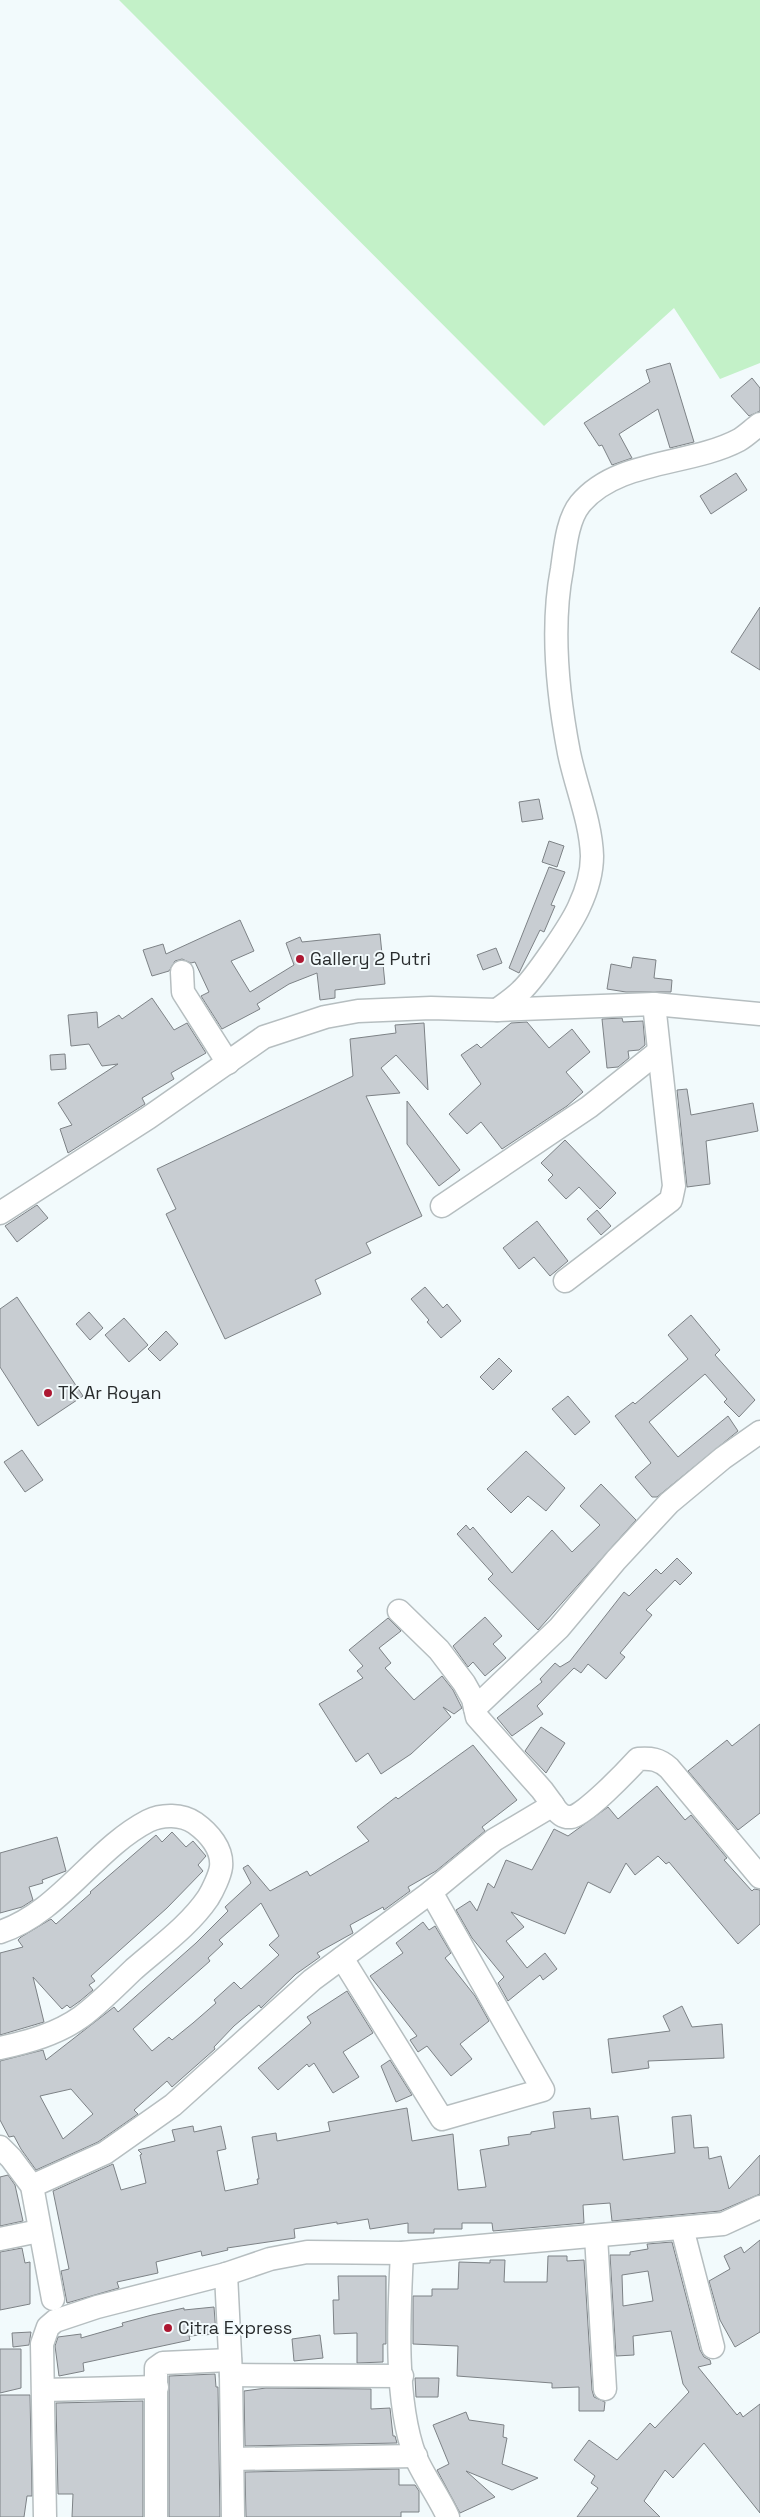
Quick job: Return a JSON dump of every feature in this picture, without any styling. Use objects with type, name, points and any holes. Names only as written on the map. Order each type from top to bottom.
[{"type":"street","points":[[497,1010],[522,990],[542,964],[579,908],[590,874],[592,855],[584,811],[569,753],[562,700],[556,614],[559,582],[569,530],[579,506],[596,488],[629,473],[713,450],[739,440],[760,424]]},
{"type":"street","points":[[182,972],[183,992],[228,1063]]},
{"type":"street","points":[[565,1281],[671,1200],[674,1186],[654,1004]]},
{"type":"street","points":[[0,1213],[148,1118],[264,1037],[325,1017],[358,1011],[431,1008],[497,1010],[654,1004],[760,1014]]},
{"type":"street","points":[[442,1206],[473,1187],[589,1106],[658,1052]]},
{"type":"street","points":[[475,1708],[559,1628],[616,1560],[669,1503],[723,1458],[760,1432]]},
{"type":"street","points":[[399,1611],[440,1650],[464,1683],[478,1717],[542,1790],[558,1814],[572,1817],[578,1815],[638,1759],[650,1758],[662,1762],[760,1877]]},
{"type":"street","points":[[32,2186],[104,2153],[173,2105],[312,1980],[431,1892],[494,1840],[553,1805]]},
{"type":"street","points":[[0,1932],[10,1929],[54,1899],[132,1831],[150,1820],[171,1815],[194,1822],[211,1838],[220,1853],[221,1868],[208,1897],[192,1917],[81,2017],[32,2041],[0,2048]]},
{"type":"street","points":[[342,1958],[442,2118],[543,2090],[431,1892]]},
{"type":"street","points":[[0,2147],[16,2163],[32,2186],[54,2309],[42,2344],[45,2390],[45,2517]]},
{"type":"street","points":[[54,2309],[97,2307],[226,2274],[270,2260],[307,2252],[402,2253],[723,2224],[760,2207]]},
{"type":"street","points":[[682,2228],[713,2347]]},
{"type":"street","points":[[0,2239],[39,2231]]},
{"type":"street","points":[[596,2236],[606,2389]]},
{"type":"street","points":[[402,2253],[402,2376],[405,2412],[416,2456],[448,2517]]},
{"type":"street","points":[[226,2274],[233,2459],[233,2517]]},
{"type":"street","points":[[156,2517],[157,2387],[155,2374],[158,2365],[402,2376]]},
{"type":"street","points":[[45,2390],[157,2387]]},
{"type":"street","points":[[233,2459],[416,2456]]},
{"type":"green space","points":[[119,0],[760,0],[760,363],[720,379],[674,308],[544,426]]},
{"type":"building","points":[[670,363],[694,442],[670,448],[658,409],[619,434],[632,458],[612,465],[602,445],[599,446],[584,423],[650,382],[646,370]]},
{"type":"building","points":[[752,378],[760,388],[760,411],[749,416],[731,396]]},
{"type":"building","points":[[736,473],[747,490],[711,514],[700,496]]},
{"type":"building","points":[[760,607],[760,670],[731,652]]},
{"type":"building","points":[[539,799],[543,819],[522,822],[519,802]]},
{"type":"building","points":[[549,841],[564,846],[557,867],[542,862]]},
{"type":"building","points":[[549,867],[565,872],[551,905],[555,906],[544,932],[540,930],[519,973],[509,968]]},
{"type":"building","points":[[240,920],[254,951],[231,961],[250,992],[294,965],[286,943],[300,937],[302,942],[380,934],[385,984],[335,990],[335,998],[320,1000],[317,973],[289,984],[257,1004],[260,1009],[222,1029],[201,996],[209,992],[195,962],[191,963],[182,959],[175,961],[169,971],[152,976],[143,950],[163,944],[166,954]]},
{"type":"building","points":[[496,948],[502,963],[483,970],[477,955]]},
{"type":"building","points":[[633,957],[656,960],[654,978],[672,980],[671,992],[626,992],[607,989],[611,964],[631,968]]},
{"type":"building","points":[[152,998],[174,1030],[187,1023],[206,1053],[171,1073],[174,1079],[142,1098],[145,1104],[68,1153],[60,1129],[72,1125],[58,1103],[118,1064],[102,1066],[89,1044],[71,1046],[68,1015],[97,1012],[98,1028],[119,1015],[122,1019]]},
{"type":"building","points":[[622,1018],[623,1022],[643,1021],[645,1045],[639,1050],[628,1051],[629,1058],[618,1067],[607,1068],[602,1019]]},
{"type":"building","points":[[527,1022],[549,1048],[572,1029],[590,1052],[566,1072],[583,1092],[567,1106],[502,1149],[481,1122],[467,1134],[449,1114],[481,1084],[461,1055],[477,1044],[481,1048],[511,1023]]},
{"type":"building","points":[[424,1023],[428,1090],[396,1055],[381,1068],[400,1093],[366,1096],[422,1216],[366,1243],[371,1253],[315,1280],[321,1294],[225,1339],[166,1214],[176,1209],[157,1169],[353,1076],[350,1039],[396,1033],[395,1025]]},
{"type":"building","points":[[65,1054],[66,1069],[51,1070],[50,1055]]},
{"type":"building","points":[[687,1089],[691,1115],[753,1103],[758,1131],[706,1141],[710,1184],[687,1187],[677,1090]]},
{"type":"building","points":[[407,1101],[460,1170],[439,1186],[407,1144]]},
{"type":"building","points":[[565,1140],[616,1193],[600,1209],[579,1187],[566,1199],[548,1180],[553,1175],[541,1163]]},
{"type":"building","points":[[37,1205],[48,1218],[17,1242],[5,1226]]},
{"type":"building","points":[[597,1210],[611,1226],[601,1235],[587,1219]]},
{"type":"building","points":[[537,1221],[568,1261],[550,1276],[534,1257],[519,1269],[503,1248]]},
{"type":"building","points":[[425,1287],[443,1308],[447,1304],[461,1321],[441,1338],[411,1299]]},
{"type":"building","points":[[17,1297],[83,1396],[38,1426],[0,1367],[0,1309]]},
{"type":"building","points":[[89,1312],[103,1328],[90,1340],[76,1324]]},
{"type":"building","points":[[691,1315],[720,1350],[715,1355],[755,1400],[739,1417],[724,1402],[727,1399],[705,1374],[649,1422],[678,1457],[728,1416],[738,1431],[657,1497],[652,1497],[635,1477],[651,1463],[615,1416],[633,1402],[635,1404],[688,1359],[668,1335]]},
{"type":"building","points":[[124,1318],[148,1345],[129,1362],[105,1335]]},
{"type":"building","points":[[166,1331],[178,1344],[160,1361],[148,1349]]},
{"type":"building","points":[[499,1358],[512,1371],[493,1390],[480,1377]]},
{"type":"building","points":[[568,1396],[590,1422],[575,1435],[552,1409]]},
{"type":"building","points":[[22,1450],[43,1480],[25,1492],[4,1462]]},
{"type":"building","points":[[526,1451],[565,1488],[546,1511],[528,1496],[511,1513],[487,1489]]},
{"type":"building","points":[[601,1484],[636,1520],[538,1630],[488,1579],[493,1574],[457,1534],[466,1525],[470,1530],[473,1527],[512,1573],[552,1530],[572,1552],[600,1525],[580,1506]]},
{"type":"building","points":[[677,1558],[692,1573],[680,1585],[675,1580],[646,1610],[652,1615],[620,1653],[625,1657],[606,1679],[588,1664],[581,1673],[574,1668],[537,1706],[543,1714],[512,1736],[497,1718],[542,1682],[540,1679],[555,1663],[560,1667],[570,1661],[624,1592],[629,1596],[656,1569],[661,1574]]},
{"type":"building","points":[[485,1617],[502,1636],[493,1644],[506,1658],[485,1676],[473,1662],[468,1667],[453,1646]]},
{"type":"building","points":[[388,1618],[401,1631],[379,1648],[391,1663],[385,1668],[414,1700],[442,1676],[453,1690],[462,1708],[454,1714],[443,1707],[451,1717],[411,1754],[381,1774],[368,1753],[356,1762],[319,1704],[363,1678],[357,1671],[363,1666],[349,1650]]},
{"type":"building","points":[[760,1724],[760,1813],[738,1830],[688,1771],[727,1740],[732,1746]]},
{"type":"building","points":[[541,1727],[565,1743],[546,1773],[525,1751]]},
{"type":"building","points":[[473,1745],[517,1800],[482,1827],[485,1831],[436,1871],[408,1887],[410,1891],[384,1910],[383,1907],[350,1925],[353,1933],[317,1953],[320,1957],[296,1974],[261,2008],[259,2005],[234,2026],[214,2047],[215,2049],[172,2087],[167,2081],[134,2110],[138,2114],[98,2142],[36,2170],[14,2136],[9,2137],[0,2120],[0,2061],[43,2050],[46,2060],[114,2007],[118,2012],[196,1943],[228,1911],[225,1907],[251,1883],[243,1868],[248,1865],[270,1891],[307,1871],[310,1876],[369,1841],[357,1827],[396,1797],[398,1799]],"holes":[[[261,1903],[279,1936],[269,1945],[279,1955],[241,1989],[234,1982],[214,2000],[216,2003],[193,2023],[172,2040],[169,2037],[152,2051],[133,2029],[210,1961],[208,1958],[223,1944],[219,1940]],[[71,2089],[93,2114],[63,2139],[40,2096]]]},
{"type":"building","points":[[657,1786],[685,1820],[691,1815],[727,1858],[724,1860],[752,1891],[754,1889],[760,1890],[760,1924],[738,1944],[669,1862],[666,1864],[658,1856],[635,1875],[626,1863],[610,1893],[588,1882],[565,1934],[511,1912],[524,1927],[506,1941],[527,1968],[545,1953],[557,1969],[543,1980],[540,1975],[508,2001],[498,1983],[504,1977],[472,1938],[456,1910],[470,1901],[477,1911],[488,1883],[494,1888],[506,1860],[532,1870],[554,1829],[568,1836],[608,1807],[618,1819]]},
{"type":"building","points":[[172,1832],[186,1847],[193,1841],[206,1856],[198,1865],[203,1871],[167,1908],[91,1976],[95,1981],[89,1985],[93,1990],[70,2008],[67,2005],[62,2009],[33,1977],[44,2022],[0,2035],[0,1953],[23,1947],[18,1940],[21,1937],[51,1919],[56,1924],[156,1835],[162,1842]]},
{"type":"building","points":[[57,1837],[66,1871],[42,1880],[43,1883],[29,1887],[33,1900],[22,1907],[0,1913],[0,1853]]},
{"type":"building","points":[[423,1922],[429,1930],[435,1926],[451,1953],[445,1958],[475,1996],[489,2021],[460,2044],[472,2059],[451,2076],[427,2046],[418,2052],[410,2040],[417,2036],[370,1976],[403,1953],[396,1943]]},
{"type":"building","points":[[347,1991],[373,2033],[343,2052],[359,2077],[333,2093],[314,2063],[309,2067],[307,2064],[278,2090],[258,2068],[311,2023],[307,2017]]},
{"type":"building","points":[[682,2006],[692,2027],[722,2024],[724,2058],[648,2061],[649,2068],[612,2073],[608,2039],[670,2031],[663,2016]]},
{"type":"building","points":[[390,2060],[412,2095],[396,2102],[381,2066]]},
{"type":"building","points":[[407,2108],[412,2141],[453,2134],[458,2190],[486,2187],[480,2150],[509,2145],[508,2137],[555,2128],[553,2112],[590,2108],[591,2119],[618,2116],[623,2160],[675,2153],[672,2117],[691,2115],[694,2148],[708,2147],[709,2159],[721,2156],[729,2189],[760,2155],[760,2194],[720,2211],[612,2221],[610,2203],[583,2205],[584,2223],[493,2231],[492,2223],[462,2223],[462,2229],[434,2229],[434,2233],[408,2233],[408,2223],[370,2229],[368,2219],[337,2224],[337,2222],[294,2229],[295,2238],[227,2248],[228,2250],[202,2256],[201,2251],[156,2262],[158,2273],[117,2282],[119,2288],[67,2303],[61,2271],[69,2269],[53,2191],[113,2164],[121,2190],[146,2183],[140,2155],[142,2154],[138,2150],[175,2141],[172,2130],[193,2126],[194,2132],[221,2126],[226,2149],[217,2151],[225,2191],[258,2184],[257,2179],[259,2179],[252,2137],[276,2133],[277,2141],[330,2131],[328,2122]]},
{"type":"building","points":[[8,2175],[15,2185],[23,2221],[0,2226],[0,2177]]},
{"type":"building","points":[[760,2240],[760,2332],[735,2347],[720,2320],[709,2281],[730,2269],[724,2256],[741,2247],[744,2253]]},
{"type":"building","points":[[672,2242],[700,2350],[704,2357],[710,2360],[711,2364],[698,2367],[737,2415],[740,2412],[743,2417],[760,2404],[760,2513],[704,2443],[673,2478],[665,2470],[644,2501],[660,2517],[577,2517],[598,2488],[591,2483],[595,2476],[574,2460],[589,2440],[617,2460],[650,2423],[655,2428],[689,2392],[683,2384],[671,2331],[633,2336],[634,2355],[616,2356],[610,2255],[630,2255],[630,2252],[648,2249],[647,2244]],"holes":[[[648,2271],[653,2301],[623,2306],[622,2275]]]},
{"type":"building","points":[[22,2248],[25,2263],[30,2262],[30,2304],[0,2310],[0,2252]]},
{"type":"building","points":[[548,2256],[567,2256],[567,2261],[584,2260],[592,2390],[594,2397],[605,2402],[604,2411],[579,2411],[579,2387],[552,2388],[552,2383],[457,2376],[458,2346],[413,2344],[413,2296],[432,2296],[432,2289],[458,2289],[459,2262],[490,2263],[490,2260],[505,2260],[504,2282],[547,2282]]},
{"type":"building","points":[[338,2276],[386,2276],[386,2344],[383,2344],[383,2362],[357,2363],[357,2333],[334,2334],[333,2300],[339,2300]]},
{"type":"building","points":[[214,2307],[216,2334],[189,2336],[190,2340],[83,2363],[84,2371],[59,2376],[55,2346],[58,2337],[81,2334],[81,2338],[123,2326],[122,2323],[152,2315],[184,2308],[184,2310]]},
{"type":"building","points":[[31,2332],[29,2345],[13,2347],[12,2333]]},
{"type":"building","points":[[320,2335],[323,2358],[294,2361],[292,2339]]},
{"type":"building","points":[[0,2349],[21,2349],[21,2388],[0,2393]]},
{"type":"building","points":[[215,2374],[216,2387],[218,2387],[220,2517],[169,2517],[169,2376]]},
{"type":"building","points":[[415,2378],[439,2378],[438,2397],[416,2397]]},
{"type":"building","points":[[266,2388],[371,2389],[371,2409],[390,2408],[393,2436],[395,2436],[397,2443],[245,2446],[244,2391]]},
{"type":"building","points":[[0,2395],[30,2395],[32,2496],[27,2496],[24,2517],[0,2517]]},
{"type":"building","points":[[143,2401],[143,2517],[72,2517],[73,2494],[58,2494],[56,2403]]},
{"type":"building","points":[[466,2412],[469,2420],[504,2425],[503,2437],[507,2438],[502,2464],[538,2478],[512,2490],[466,2471],[495,2497],[460,2513],[437,2470],[449,2464],[433,2425]]},
{"type":"building","points":[[399,2469],[399,2485],[415,2485],[419,2491],[419,2512],[401,2512],[401,2517],[246,2517],[245,2472]]},
{"type":"place","name":"Gallery 2 Putri","points":[[300,959]]},
{"type":"place","name":"TK Ar Royan","points":[[48,1393]]},
{"type":"place","name":"Citra Express","points":[[168,2328]]}]
